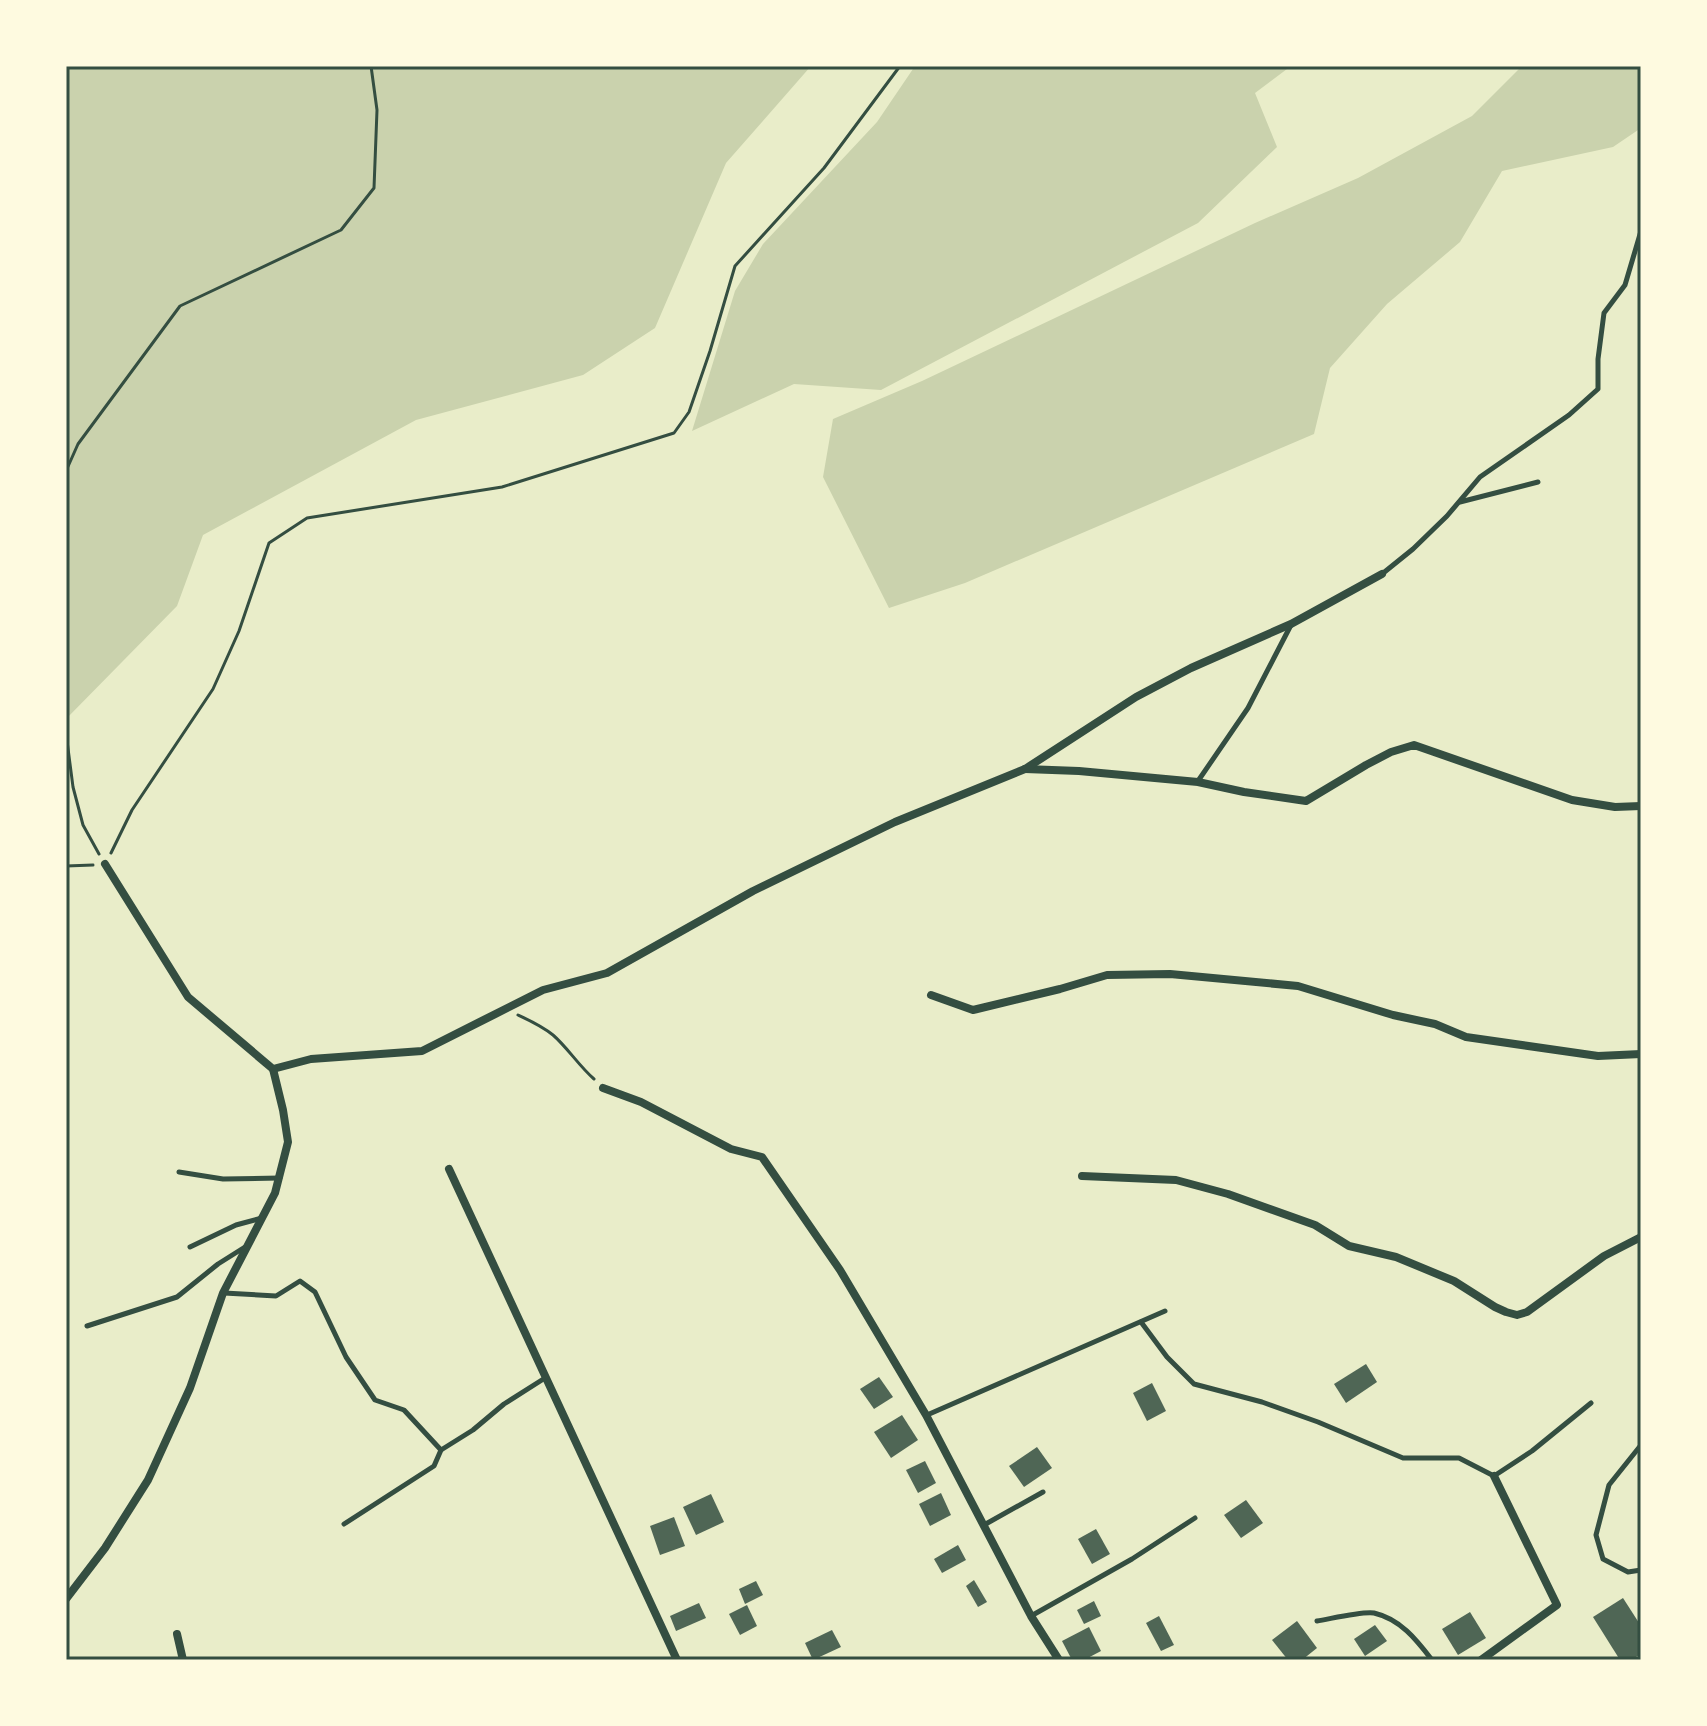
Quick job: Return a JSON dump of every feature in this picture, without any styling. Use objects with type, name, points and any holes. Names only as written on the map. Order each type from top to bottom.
[{"type":"street","points":[[273,1069],[311,1059],[422,1051],[543,990],[607,973],[753,891],[895,822],[1025,769],[1136,697],[1191,668],[1291,624],[1382,574]]},
{"type":"street","points":[[1025,769],[1198,782],[1306,801],[1391,752],[1414,745],[1572,800],[1615,807],[1641,806]]},
{"type":"street","points":[[66,1599],[105,1548],[148,1480],[190,1388],[223,1293],[280,1178],[288,1142],[273,1069],[188,997],[105,864]]},
{"type":"street","points":[[931,995],[973,1010],[1107,975],[1170,974],[1298,986],[1393,1015],[1435,1024],[1466,1037],[1598,1056],[1641,1054]]},
{"type":"street","points":[[603,1088],[641,1102],[731,1149],[762,1157],[840,1270],[926,1415],[1031,1616],[1059,1660]]},
{"type":"street","points":[[449,1169],[677,1660]]},
{"type":"street","points":[[1082,1176],[1176,1180],[1228,1194],[1315,1225],[1349,1246],[1396,1257],[1454,1281],[1495,1307],[1517,1315],[1527,1312],[1604,1256],[1641,1237]]},
{"type":"street","points":[[1481,1660],[1557,1605],[1494,1476]]},
{"type":"street","points":[[177,1634],[183,1660]]},
{"type":"lane","points":[[1382,574],[1413,549],[1480,477],[1569,415],[1598,389],[1604,313],[1625,285],[1641,231]]},
{"type":"lane","points":[[1459,502],[1538,482]]},
{"type":"lane","points":[[1198,782],[1248,708],[1291,624]]},
{"type":"lane","points":[[179,1172],[223,1179],[280,1178]]},
{"type":"lane","points":[[190,1247],[236,1225],[262,1218]]},
{"type":"lane","points":[[87,1326],[177,1297],[248,1245]]},
{"type":"lane","points":[[223,1293],[276,1296],[300,1281],[307,1286],[315,1292],[346,1357],[375,1400],[404,1410],[441,1450]]},
{"type":"lane","points":[[926,1415],[1165,1311]]},
{"type":"lane","points":[[1141,1322],[1167,1357],[1194,1384],[1262,1402],[1403,1458],[1459,1458],[1494,1476],[1532,1451],[1591,1403]]},
{"type":"lane","points":[[344,1524],[434,1466],[441,1450],[546,1377]]},
{"type":"lane","points":[[1641,1445],[1609,1485],[1596,1535],[1603,1559],[1628,1572],[1641,1570]]},
{"type":"lane","points":[[984,1525],[1043,1492]]},
{"type":"lane","points":[[1031,1616],[1132,1559],[1195,1518]]},
{"type":"lane","points":[[1317,1621],[1372,1612],[1400,1624],[1432,1660]]},
{"type":"path","points":[[66,471],[78,444],[180,306],[341,230],[374,188],[377,110],[371,66]]},
{"type":"path","points":[[105,864],[132,810],[213,689],[239,631],[269,543],[307,518],[502,487],[674,433],[689,412],[735,266],[824,168],[900,66]]},
{"type":"path","points":[[66,733],[73,787],[83,825],[105,864]]},
{"type":"path","points":[[66,866],[105,864]]},
{"type":"path","points":[[504,1009],[538,1024],[556,1037],[577,1064],[603,1088]]},
{"type":"green space","points":[[66,66],[811,66],[726,163],[655,328],[583,375],[416,420],[203,535],[177,606],[66,719]]},
{"type":"green space","points":[[915,66],[1291,66],[1255,93],[1277,147],[1198,223],[881,390],[794,384],[692,431],[735,291],[763,244],[877,122]]},
{"type":"green space","points":[[1522,66],[1641,66],[1641,128],[1613,147],[1502,171],[1460,242],[1387,304],[1330,368],[1314,434],[965,583],[889,608],[823,477],[833,419],[922,381],[1255,223],[1358,178],[1472,116]]},
{"type":"building","points":[[1366,1364],[1377,1382],[1346,1403],[1334,1384]]},
{"type":"building","points":[[879,1377],[893,1397],[874,1409],[860,1389]]},
{"type":"building","points":[[1152,1383],[1166,1411],[1147,1421],[1133,1393]]},
{"type":"building","points":[[902,1415],[918,1440],[891,1458],[874,1432]]},
{"type":"building","points":[[1037,1447],[1052,1468],[1024,1487],[1009,1466]]},
{"type":"building","points":[[925,1461],[936,1483],[918,1493],[906,1470]]},
{"type":"building","points":[[941,1493],[951,1515],[930,1526],[919,1504]]},
{"type":"building","points":[[711,1494],[724,1522],[696,1535],[683,1507]]},
{"type":"building","points":[[1246,1500],[1263,1523],[1241,1538],[1224,1515]]},
{"type":"building","points":[[674,1517],[685,1546],[660,1555],[650,1526]]},
{"type":"building","points":[[1096,1529],[1110,1554],[1092,1564],[1078,1539]]},
{"type":"building","points":[[958,1545],[966,1560],[942,1573],[934,1559]]},
{"type":"building","points":[[974,1580],[987,1602],[978,1607],[966,1586]]},
{"type":"building","points":[[756,1581],[763,1595],[745,1604],[739,1589]]},
{"type":"building","points":[[1623,1598],[1641,1626],[1641,1654],[1631,1660],[1620,1660],[1593,1617]]},
{"type":"building","points":[[1094,1601],[1101,1616],[1084,1624],[1077,1610]]},
{"type":"building","points":[[699,1603],[706,1618],[676,1631],[670,1616]]},
{"type":"building","points":[[747,1605],[757,1626],[740,1635],[729,1614]]},
{"type":"building","points":[[1470,1612],[1486,1638],[1458,1655],[1442,1629]]},
{"type":"building","points":[[1159,1616],[1174,1645],[1161,1651],[1146,1623]]},
{"type":"building","points":[[1297,1621],[1317,1648],[1302,1660],[1288,1660],[1272,1640]]},
{"type":"building","points":[[1375,1625],[1387,1641],[1365,1656],[1354,1639]]},
{"type":"building","points":[[1089,1627],[1101,1651],[1084,1660],[1072,1660],[1062,1641]]},
{"type":"building","points":[[832,1630],[841,1647],[813,1660],[805,1643]]}]
